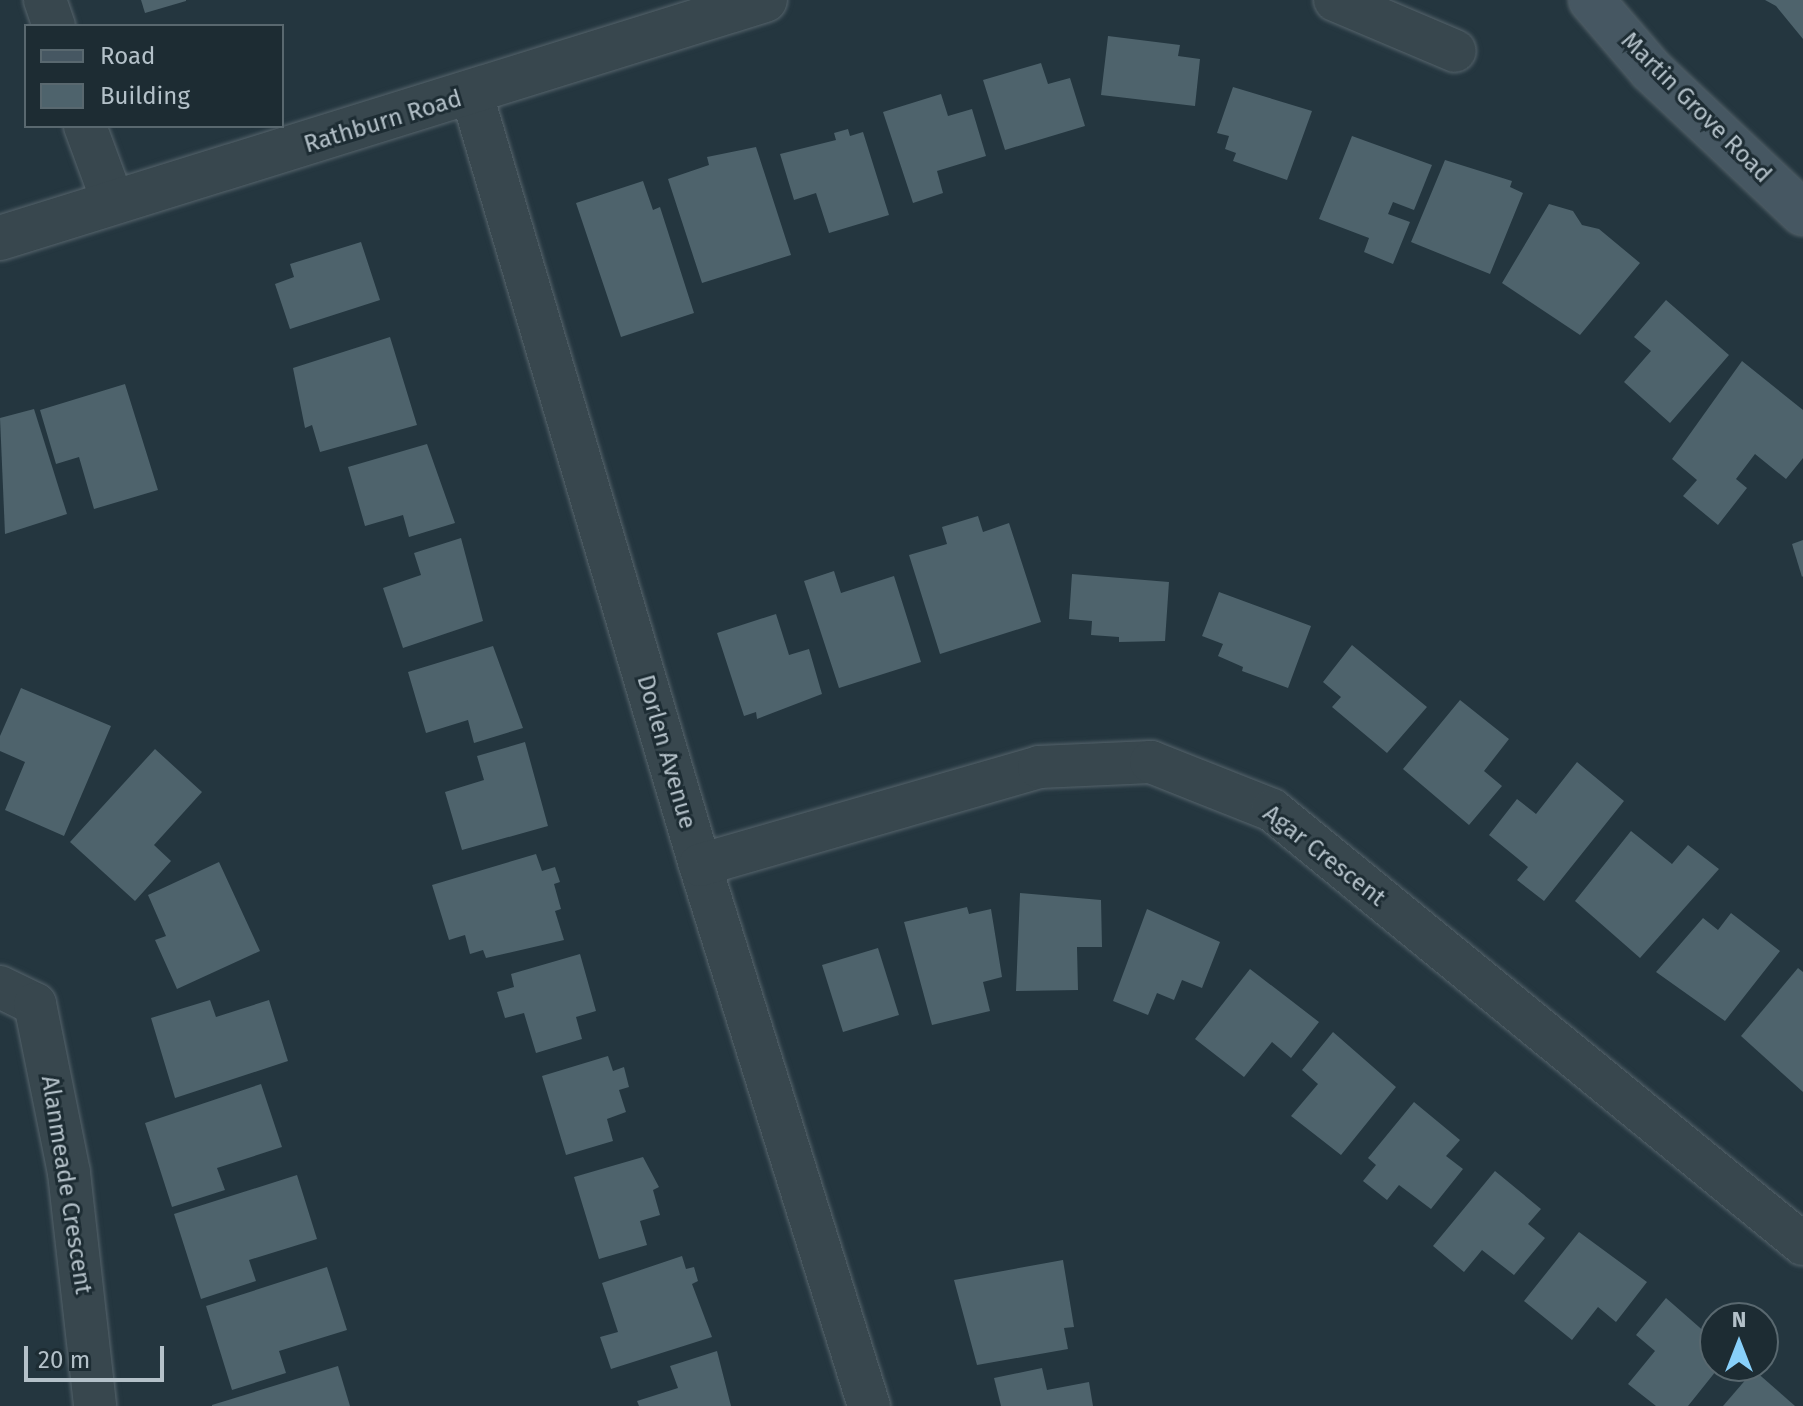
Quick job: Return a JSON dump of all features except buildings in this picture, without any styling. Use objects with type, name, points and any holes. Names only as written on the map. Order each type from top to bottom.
[{"type":"main road","name":"Martin Grove Road","points":[[1591,0],[1651,70],[1803,213]]},
{"type":"street","points":[[45,0],[53,24]]},
{"type":"street","name":"Rathburn Road","points":[[0,238],[472,95],[765,0]]},
{"type":"street","points":[[1335,0],[1455,51]]},
{"type":"street","name":"Dorlen Avenue","points":[[472,95],[700,865],[869,1406]]},
{"type":"street","points":[[86,128],[113,202]]},
{"type":"street","name":"Agar Crescent","points":[[700,865],[1039,767],[1151,762],[1272,810],[1803,1244]]},
{"type":"street","name":"Alanmeade Crescent","points":[[0,987],[35,1004],[69,1173],[95,1406]]}]
